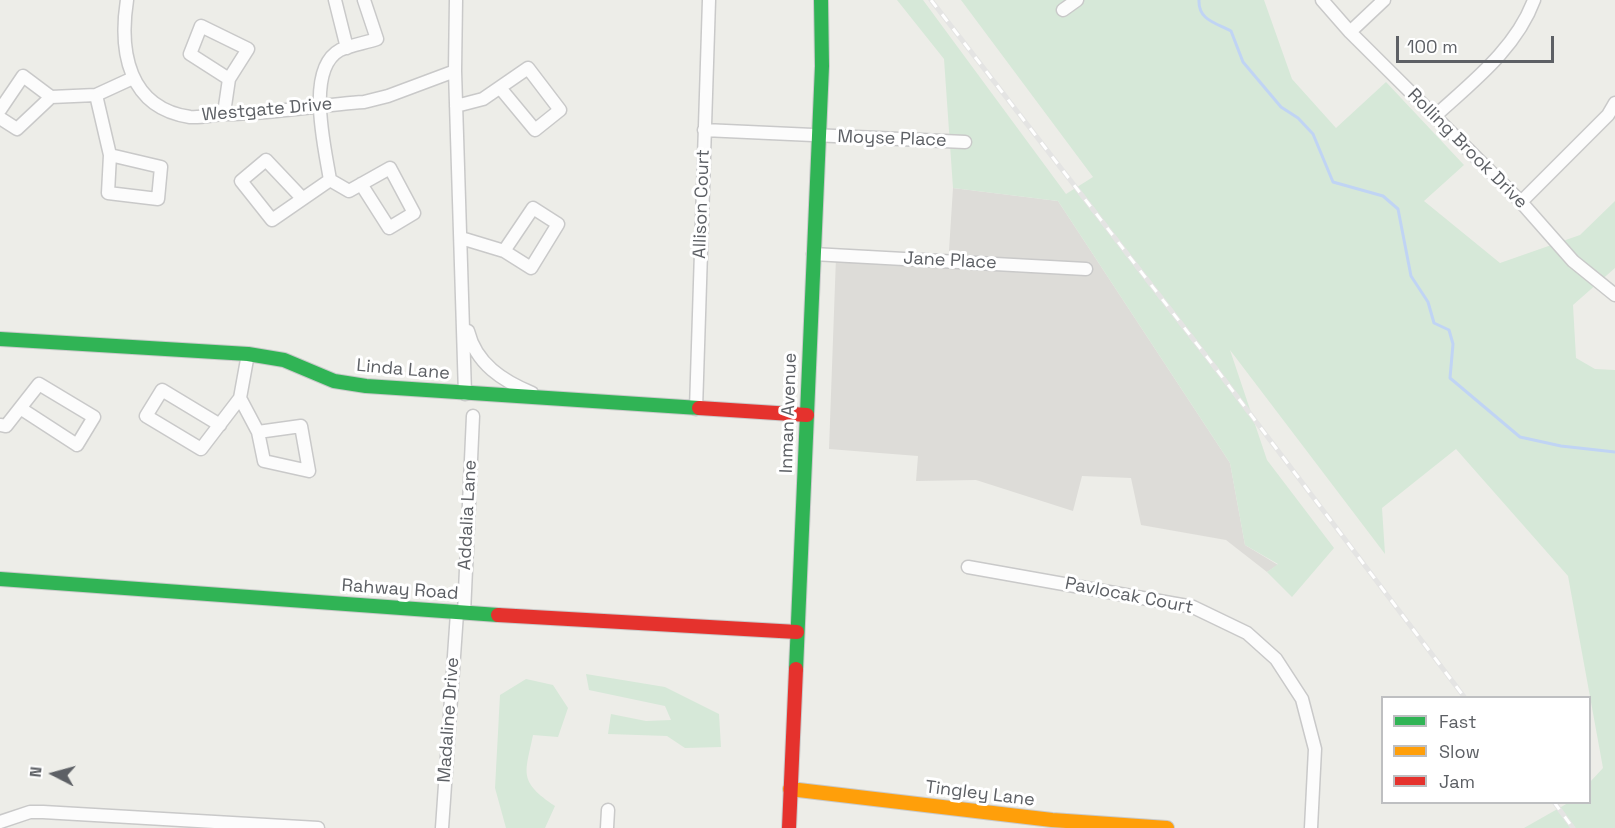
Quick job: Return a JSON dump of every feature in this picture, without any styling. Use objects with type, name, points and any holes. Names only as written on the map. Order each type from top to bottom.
[{"type":"street","name":"Westgate Drive","points":[[127,0],[124,48],[133,78],[153,100],[171,111],[199,117],[364,102],[388,96],[454,71]]},
{"type":"street","points":[[335,0],[347,48]]},
{"type":"street","points":[[330,180],[318,105],[326,64],[339,51],[376,39],[364,0]]},
{"type":"street","points":[[456,0],[454,71],[461,238],[468,334],[483,361],[510,384],[547,400]]},
{"type":"street","name":"Allison Court","points":[[696,409],[709,0]]},
{"type":"street","name":"Inman Avenue","points":[[789,828],[819,136],[821,0]]},
{"type":"street","points":[[1062,10],[1077,0]]},
{"type":"street","name":"Rolling Brook Drive","points":[[1322,0],[1350,32],[1521,202],[1573,261],[1615,295]]},
{"type":"street","points":[[1350,32],[1384,0]]},
{"type":"street","points":[[1434,117],[1491,64],[1512,39],[1534,0]]},
{"type":"street","points":[[224,114],[229,79],[248,49],[201,26],[190,54],[229,79]]},
{"type":"street","points":[[456,106],[483,99],[501,89],[528,68],[560,110],[535,130],[501,89]]},
{"type":"street","points":[[0,110],[23,76],[51,97],[96,95],[133,78]]},
{"type":"street","points":[[96,95],[110,155],[108,193],[158,199],[161,167],[110,155]]},
{"type":"street","points":[[0,118],[17,129],[51,97]]},
{"type":"street","points":[[1521,202],[1601,123],[1615,103]]},
{"type":"street","name":"Moyse Place","points":[[704,130],[965,142]]},
{"type":"street","points":[[302,198],[266,160],[241,181],[272,220],[330,180]]},
{"type":"street","points":[[330,180],[349,191],[361,184],[390,168],[414,213],[389,228],[361,184]]},
{"type":"street","points":[[461,238],[504,251],[531,268],[558,224],[533,208],[504,251]]},
{"type":"street","name":"Jane Place","points":[[813,254],[1086,269]]},
{"type":"street","points":[[464,293],[465,394]]},
{"type":"street","name":"Linda Lane","points":[[0,339],[248,354],[284,360],[334,381],[465,394],[807,415]]},
{"type":"street","points":[[220,425],[162,390],[146,416],[201,449],[220,425],[240,398],[248,354]]},
{"type":"street","points":[[0,425],[6,426],[20,408],[39,384],[94,417],[77,445],[20,408]]},
{"type":"street","points":[[240,398],[258,432],[264,461],[309,471],[301,426],[258,432]]},
{"type":"street","name":"Addalia Lane","points":[[460,613],[473,416]]},
{"type":"street","name":"Pavlocak Court","points":[[968,567],[1193,607],[1247,633],[1276,659],[1302,699],[1315,749],[1311,828]]},
{"type":"street","name":"Rahway Road","points":[[0,579],[460,613],[797,632]]},
{"type":"street","name":"Madaline Drive","points":[[442,828],[460,613]]},
{"type":"street","name":"Tingley Lane","points":[[790,789],[1052,820],[1167,828]]},
{"type":"street","points":[[607,828],[608,810]]},
{"type":"street","points":[[0,822],[30,812],[43,812],[318,828]]},
{"type":"shaded area","points":[[953,188],[1058,201],[1230,463],[1245,545],[1278,565],[1267,572],[1226,540],[1141,525],[1131,478],[1082,476],[1073,511],[976,480],[916,481],[918,456],[829,449],[836,257],[948,266]]},
{"type":"green space","points":[[897,0],[923,0],[1066,194],[1093,177],[961,0],[1264,0],[1292,79],[1336,128],[1386,82],[1464,165],[1424,201],[1500,263],[1580,235],[1615,201],[1615,268],[1573,305],[1576,358],[1595,369],[1615,370],[1615,828],[1524,828],[1566,804],[1591,804],[1591,781],[1603,768],[1568,576],[1456,449],[1382,508],[1385,554],[1230,350],[1267,460],[1334,548],[1292,597],[1267,572],[1278,564],[1245,545],[1230,463],[1058,201],[953,188],[944,59]]},
{"type":"green space","points":[[586,674],[665,687],[719,714],[721,747],[685,748],[667,736],[608,734],[611,714],[646,721],[671,720],[665,706],[589,690]]},
{"type":"green space","points":[[526,679],[553,685],[568,708],[558,737],[533,735],[528,759],[527,776],[530,783],[555,806],[545,828],[506,828],[495,788],[500,695]]},
{"type":"waterway","points":[[1199,0],[1199,7],[1205,16],[1231,31],[1243,62],[1281,107],[1298,118],[1313,134],[1333,182],[1383,196],[1398,209],[1411,276],[1428,302],[1434,323],[1449,330],[1453,344],[1450,378],[1520,437],[1561,446],[1615,452]]},
{"type":"railway","points":[[931,0],[1217,370],[1463,696]]},
{"type":"railway","points":[[1555,804],[1573,828]]},
{"type":"traffic: fast","points":[[796,669],[822,66],[821,0]]},
{"type":"traffic: fast","points":[[0,339],[248,354],[284,360],[334,381],[366,386],[699,408]]},
{"type":"traffic: fast","points":[[0,579],[498,615]]},
{"type":"traffic: slow","points":[[790,789],[1052,820],[1167,828]]},
{"type":"traffic: jam","points":[[699,408],[807,415]]},
{"type":"traffic: jam","points":[[498,615],[797,632]]},
{"type":"traffic: jam","points":[[789,828],[796,669]]}]
